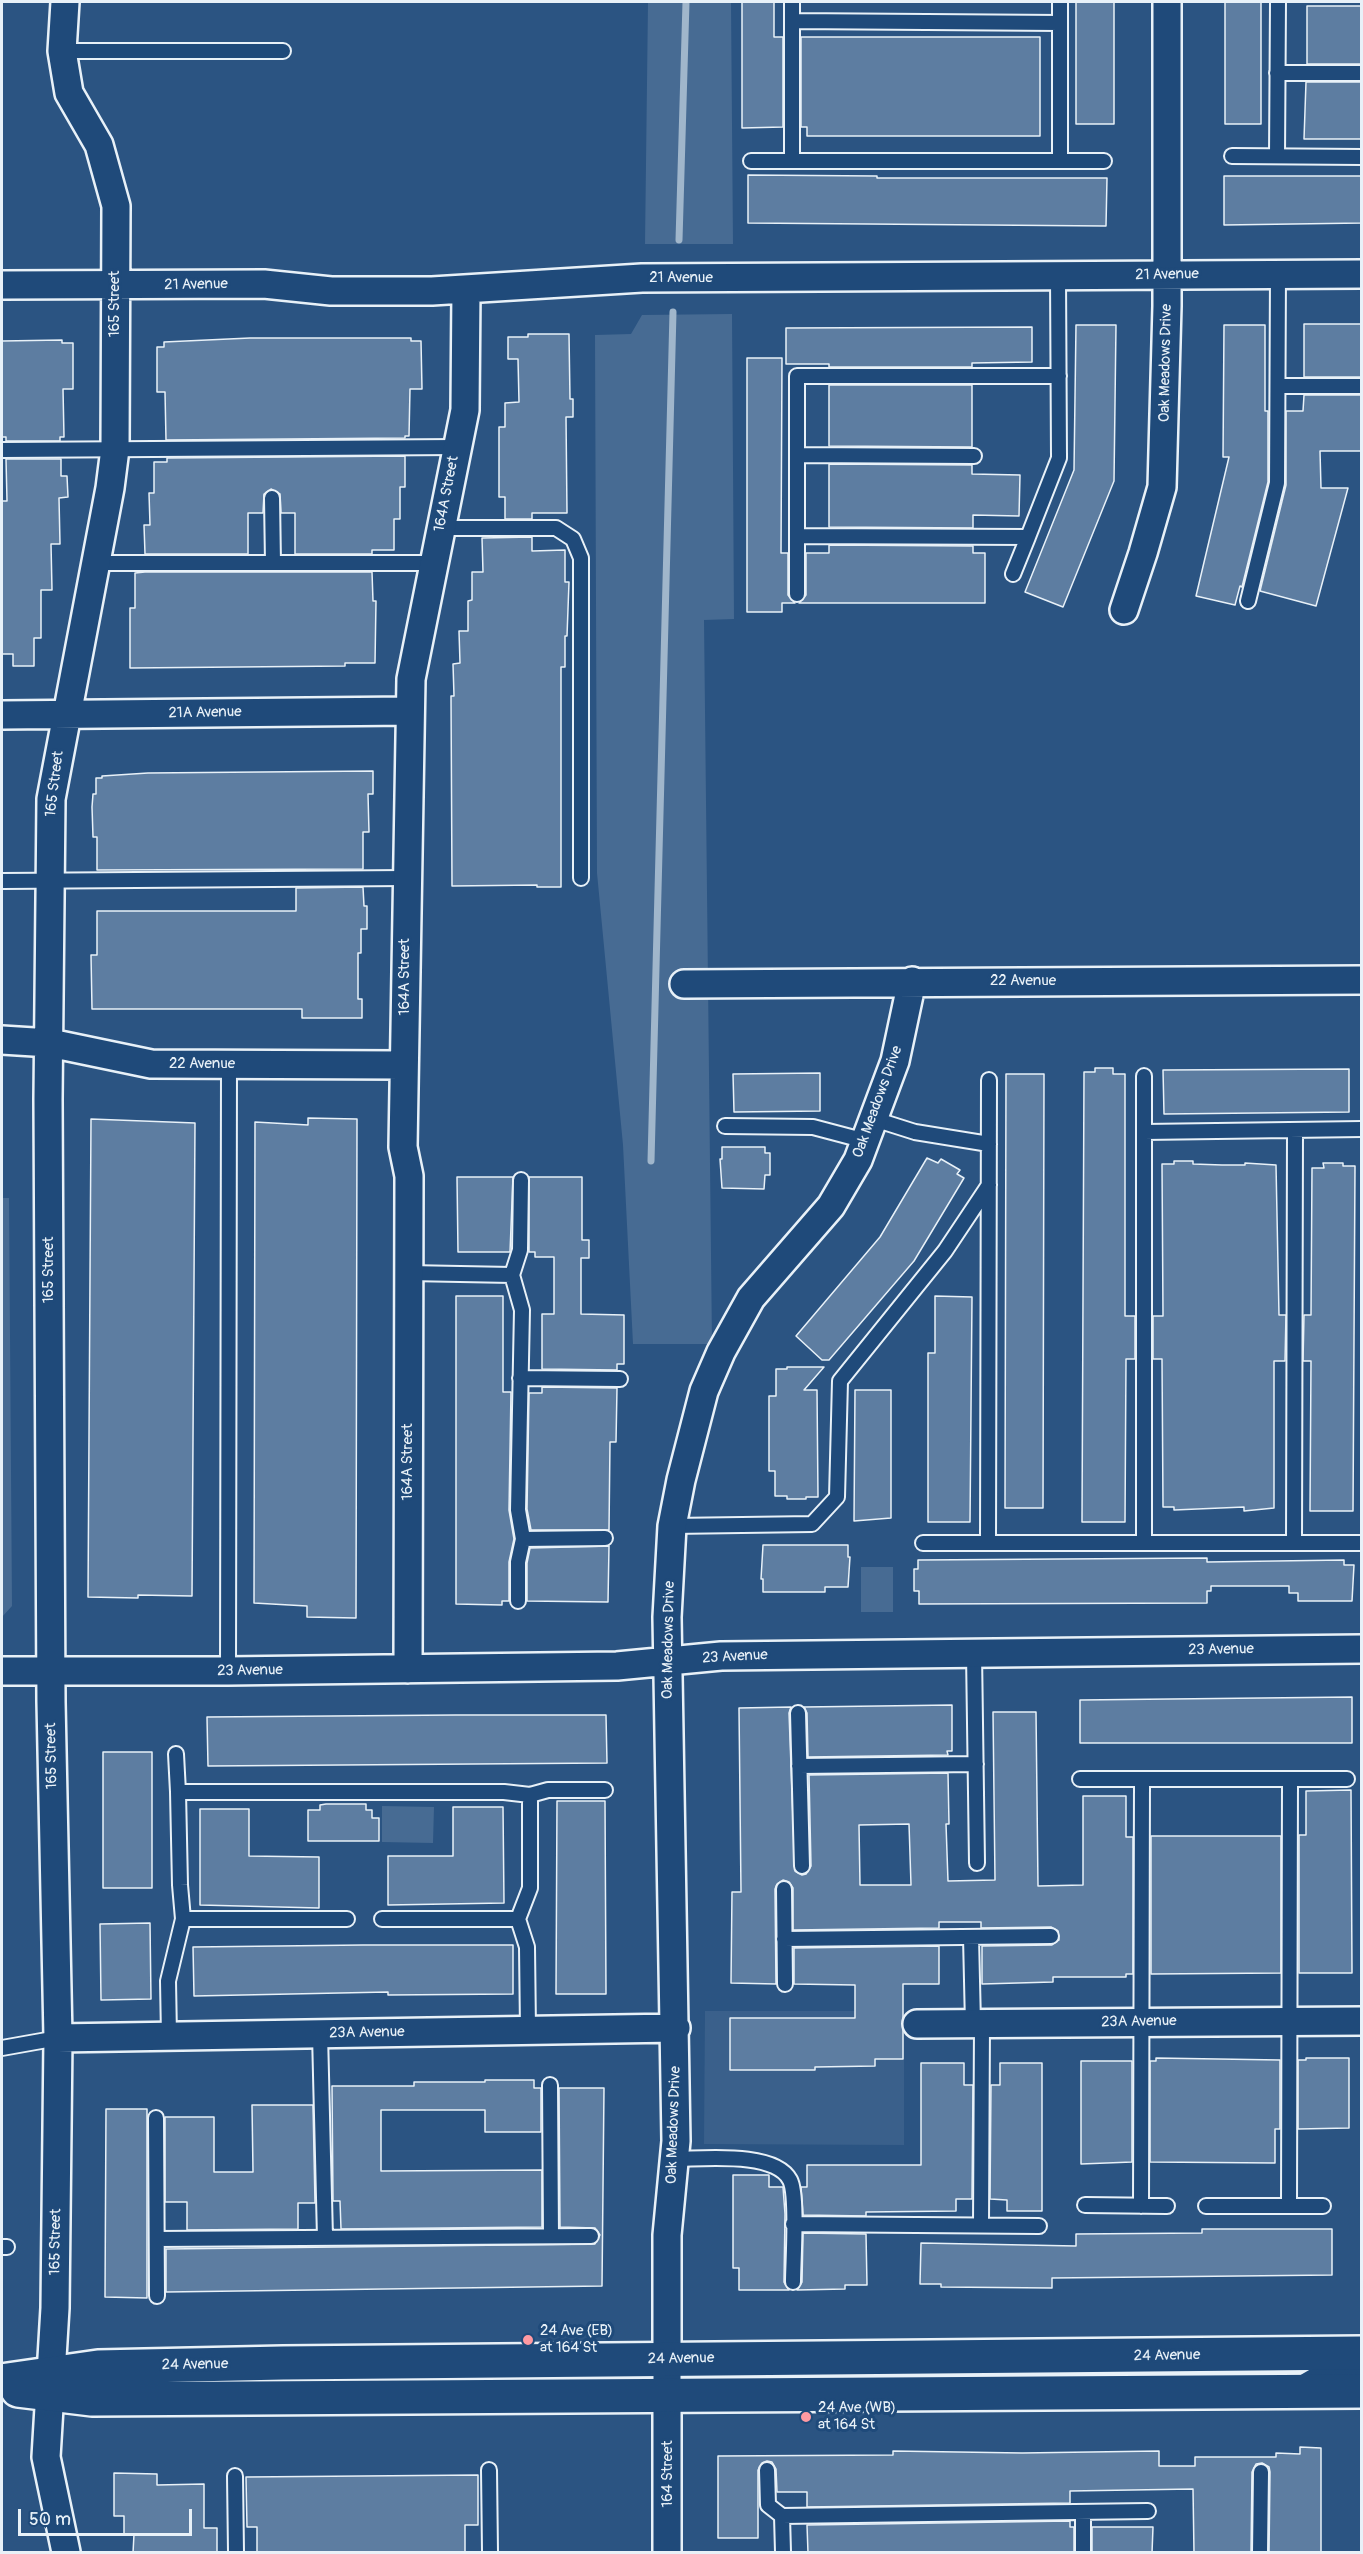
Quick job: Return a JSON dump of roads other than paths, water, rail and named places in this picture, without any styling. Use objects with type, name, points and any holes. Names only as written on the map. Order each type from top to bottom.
[{"type":"main road","name":"24 Avenue","points":[[2,2388],[50,2384],[98,2367],[132,2366],[1362,2353]]},
{"type":"main road","name":"24 Avenue","points":[[2,2381],[50,2384],[92,2399],[1362,2391]]},
{"type":"street","name":"165 Street","points":[[65,2],[62,51],[69,93],[99,145],[116,206],[115,449],[110,488],[51,799],[48,1111],[51,1671],[58,2038],[55,2308],[46,2466],[66,2553]]},
{"type":"street","name":"Oak Meadows Drive","points":[[1124,610],[1162,487],[1166,275],[1167,2]]},
{"type":"street","name":"21 Avenue","points":[[2,285],[264,284],[331,291],[466,289],[642,278],[1362,274]]},
{"type":"street","name":"164A Street","points":[[408,1669],[409,1176],[403,1147],[406,878],[410,795],[409,711],[411,679],[465,410],[466,289]]},
{"type":"street","name":"21A Avenue","points":[[2,715],[409,711]]},
{"type":"street","name":"22 Avenue","points":[[684,984],[1362,980]]},
{"type":"street","name":"Oak Meadows Drive","points":[[668,2395],[667,2235],[675,2159],[676,2028],[667,1617],[672,1526],[681,1480],[704,1391],[721,1352],[751,1298],[831,1206],[858,1160],[895,1061],[912,981]]},
{"type":"street","name":"22 Avenue","points":[[2,1040],[50,1043],[151,1064],[404,1065]]},
{"type":"street","name":"23 Avenue","points":[[2,1671],[228,1671],[617,1666],[721,1656],[1362,1649]]},
{"type":"street","name":"23A Avenue","points":[[916,2024],[1362,2021]]},
{"type":"street","name":"23A Avenue","points":[[58,2038],[676,2028]]},
{"type":"street","points":[[1300,2391],[1331,2373],[1351,2373],[1362,2365]]},
{"type":"street","name":"164 Street","points":[[667,2553],[668,2395]]},
{"type":"lane","points":[[792,2],[792,161]]},
{"type":"lane","points":[[1060,2],[1060,161]]},
{"type":"lane","points":[[1277,156],[1278,2]]},
{"type":"lane","points":[[792,21],[1060,23]]},
{"type":"lane","points":[[62,51],[283,51]]},
{"type":"lane","points":[[1277,73],[1362,73]]},
{"type":"lane","points":[[1232,156],[1362,157]]},
{"type":"lane","points":[[751,161],[1104,161]]},
{"type":"lane","points":[[1248,601],[1277,483],[1278,274]]},
{"type":"lane","points":[[1013,573],[1059,458],[1058,276]]},
{"type":"lane","points":[[797,594],[797,376],[1059,376]]},
{"type":"lane","points":[[1278,386],[1362,386]]},
{"type":"lane","points":[[2,450],[457,447]]},
{"type":"lane","points":[[797,455],[974,456]]},
{"type":"lane","points":[[272,498],[273,563]]},
{"type":"lane","points":[[440,528],[556,528],[573,539],[581,558],[581,879]]},
{"type":"lane","points":[[797,536],[1028,537]]},
{"type":"lane","points":[[96,563],[435,563]]},
{"type":"lane","points":[[2,881],[406,878]]},
{"type":"lane","points":[[228,1671],[229,1065]]},
{"type":"lane","points":[[1144,1076],[1144,1543]]},
{"type":"lane","points":[[988,1543],[989,1080]]},
{"type":"lane","points":[[725,1126],[915,1132],[989,1144]]},
{"type":"lane","points":[[1144,1132],[1362,1129]]},
{"type":"lane","points":[[1294,1543],[1295,1130]]},
{"type":"lane","points":[[518,1601],[518,1562],[523,1539],[518,1510],[522,1310],[513,1275],[520,1250],[521,1180]]},
{"type":"lane","points":[[672,1526],[812,1524],[837,1497],[840,1381],[945,1251],[989,1185]]},
{"type":"lane","points":[[408,1273],[513,1275]]},
{"type":"lane","points":[[520,1378],[620,1379]]},
{"type":"lane","points":[[523,1539],[605,1538]]},
{"type":"lane","points":[[923,1543],[1362,1543]]},
{"type":"lane","points":[[975,1653],[977,1863]]},
{"type":"lane","points":[[798,1713],[802,1866]]},
{"type":"lane","points":[[170,2036],[168,1981],[183,1919],[176,1754]]},
{"type":"lane","points":[[799,1766],[976,1764]]},
{"type":"lane","points":[[1080,1779],[1347,1779]]},
{"type":"lane","points":[[1141,2206],[1142,1779]]},
{"type":"lane","points":[[1289,2206],[1290,1779]]},
{"type":"lane","points":[[178,1792],[504,1792],[530,1795],[548,1790],[605,1790]]},
{"type":"lane","points":[[528,2030],[527,1947],[518,1919],[530,1888],[530,1795]]},
{"type":"lane","points":[[784,1888],[785,1984]]},
{"type":"lane","points":[[183,1919],[346,1919]]},
{"type":"lane","points":[[382,1919],[518,1919]]},
{"type":"lane","points":[[784,1939],[1051,1936]]},
{"type":"lane","points":[[971,1937],[977,2024],[981,2225]]},
{"type":"lane","points":[[320,2034],[325,2238]]},
{"type":"lane","points":[[2,2048],[24,2046],[58,2038]]},
{"type":"lane","points":[[550,2085],[551,2236]]},
{"type":"lane","points":[[156,2118],[157,2296]]},
{"type":"lane","points":[[675,2159],[742,2159],[762,2162],[779,2168],[790,2180],[793,2188],[793,2282]]},
{"type":"lane","points":[[1085,2205],[1167,2206]]},
{"type":"lane","points":[[1206,2206],[1323,2206]]},
{"type":"lane","points":[[793,2224],[1039,2226]]},
{"type":"lane","points":[[157,2239],[591,2236]]},
{"type":"lane","points":[[489,2470],[490,2553]]},
{"type":"lane","points":[[767,2470],[768,2505],[782,2516],[1148,2511]]},
{"type":"lane","points":[[1260,2553],[1261,2472]]},
{"type":"lane","points":[[235,2476],[236,2553]]},
{"type":"lane","points":[[1083,2512],[1083,2553]]},
{"type":"lane","points":[[781,2552],[782,2516]]},
{"type":"waterway","points":[[679,240],[686,2]]},
{"type":"waterway","points":[[651,1161],[673,312]]},
{"type":"place","name":"24 Ave (EB) at 164 St","points":[[528,2340]]},
{"type":"place","name":"24 Ave (WB) at 164 St","points":[[806,2417]]}]
